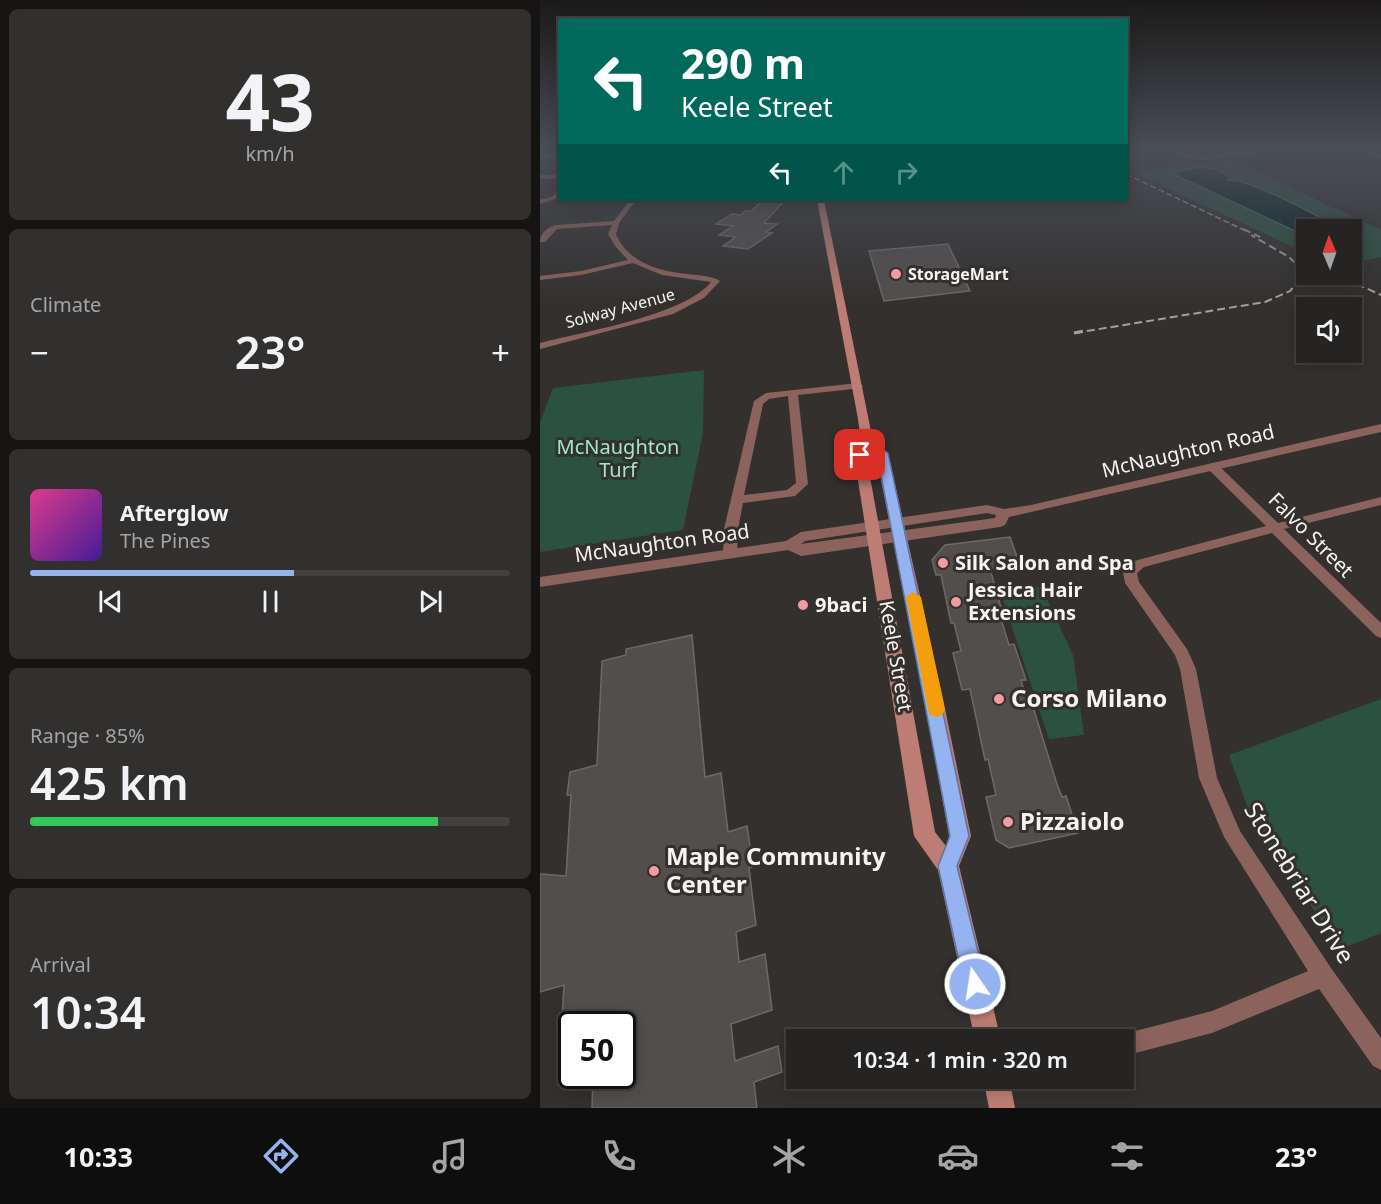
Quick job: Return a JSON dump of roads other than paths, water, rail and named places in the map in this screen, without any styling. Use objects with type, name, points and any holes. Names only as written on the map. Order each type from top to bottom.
[{"type":"main road","name":"Keele Street","points":[[820,202],[858,386],[867,442],[860,455],[925,836],[948,866],[985,1029]]},
{"type":"main road","name":"Keele Street","points":[[867,442],[882,453],[900,530],[960,836],[948,866]]},
{"type":"main road","points":[[998,1089],[1002,1108]]},
{"type":"street","points":[[542,240],[551,229],[556,227],[616,223],[632,202]]},
{"type":"street","name":"Solway Avenue","points":[[540,346],[670,312],[687,306],[710,291],[716,281],[660,273],[632,261],[613,239],[616,223]]},
{"type":"street","points":[[540,278],[581,273],[632,261]]},
{"type":"street","points":[[730,554],[731,529],[758,403],[766,396],[858,386]]},
{"type":"street","points":[[738,500],[791,493],[802,484],[793,392]]},
{"type":"street","name":"McNaughton Road","points":[[540,582],[790,545],[801,551],[900,530],[999,522],[1004,513],[1051,505],[1381,428]]},
{"type":"street","name":"Falvo Street","points":[[1213,467],[1381,632]]},
{"type":"street","points":[[1275,528],[1381,501]]},
{"type":"street","name":"Stonebriar Drive","points":[[1275,528],[1139,564],[1130,572],[1132,583],[1182,653],[1188,669],[1208,778],[1233,837],[1323,976],[1381,1058]]},
{"type":"street","points":[[1134,1042],[1212,1022],[1323,976]]},
{"type":"water","points":[[1232,202],[1289,202],[1322,219],[1296,219],[1296,231]]},
{"type":"railway","points":[[1184,202],[1246,231]]},
{"type":"railway","points":[[1243,229],[1260,237]]},
{"type":"railway","points":[[1075,333],[1265,302],[1290,291],[1299,280],[1298,266],[1289,257],[1251,235]]},
{"type":"railway","points":[[1359,285],[1381,295]]},
{"type":"railway","points":[[1074,333],[1084,331]]},
{"type":"place","name":"StorageMart","points":[[896,274]]},
{"type":"place","name":"Silk Salon and Spa","points":[[943,563]]},
{"type":"place","name":"Jessica Hair Extensions","points":[[956,602]]},
{"type":"place","name":"9baci","points":[[803,605]]},
{"type":"place","name":"Corso Milano","points":[[999,699]]},
{"type":"place","name":"Pizzaiolo","points":[[1008,822]]},
{"type":"place","name":"Maple Community Center","points":[[654,871]]},
{"type":"park label","name":"McNaughton Turf","points":[[618,458]]}]
